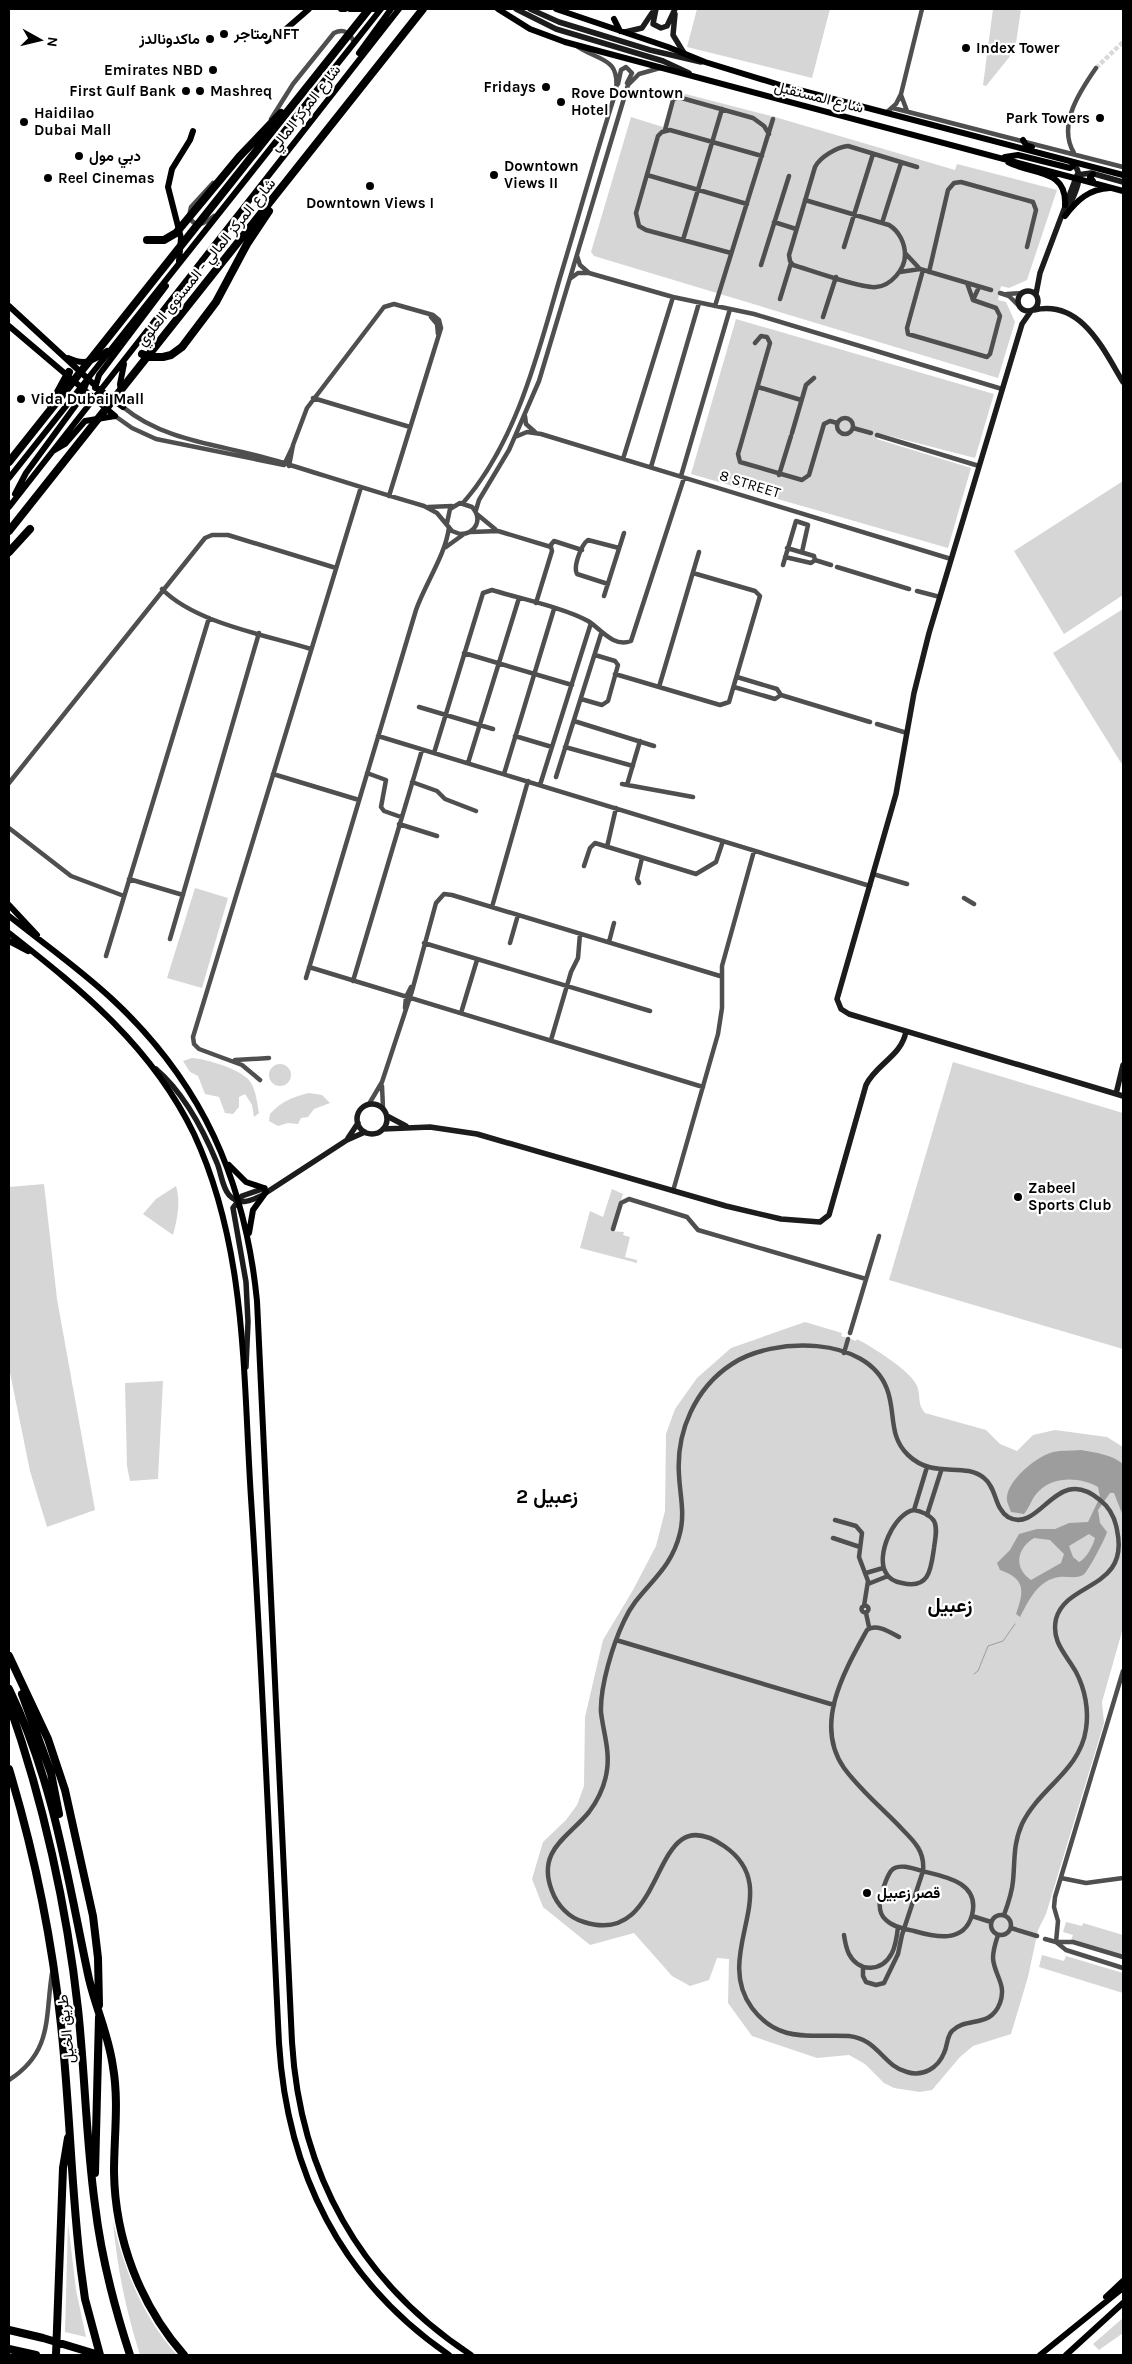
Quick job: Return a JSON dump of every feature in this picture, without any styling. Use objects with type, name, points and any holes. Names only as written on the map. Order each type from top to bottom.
[{"type":"highway","name":"شارع المركز المالي - المستوى العلوي","points":[[9,462],[369,9]]},
{"type":"highway","name":"شارع المركز المالي - المستوى العلوي","points":[[9,531],[423,9]]},
{"type":"highway","points":[[147,240],[164,240],[176,233],[248,147],[296,100]]},
{"type":"highway","points":[[142,354],[154,358],[163,357],[175,353],[182,347],[216,302],[248,244],[268,214],[276,196]]},
{"type":"highway","points":[[50,411],[54,397],[69,372]]},
{"type":"highway","points":[[9,552],[30,528]]},
{"type":"highway","points":[[9,1656],[48,1739],[59,1769],[94,1923],[98,1958],[99,2001],[97,2136],[93,2189]]},
{"type":"highway","points":[[16,1673],[23,1698],[51,1772],[66,1844],[67,1870]]},
{"type":"highway","points":[[9,1689],[27,1728],[43,1773],[67,1870],[92,1990],[108,2039],[114,2072],[117,2106],[115,2181],[122,2232],[131,2265],[145,2296],[165,2331],[184,2355]]},
{"type":"highway","name":"طريق الخيل","points":[[9,1704],[41,1812],[68,1941],[79,2017],[93,2189],[106,2270],[130,2355]]},
{"type":"highway","name":"طريق الخيل","points":[[9,1770],[29,1847],[53,1966],[61,2024],[81,2270],[92,2327],[100,2355]]},
{"type":"highway","points":[[56,2355],[63,2168],[70,2126]]},
{"type":"highway","points":[[9,2330],[100,2355]]},
{"type":"highway","points":[[9,2349],[36,2355]]},
{"type":"main road","points":[[267,41],[286,29],[309,9]]},
{"type":"main road","points":[[350,9],[376,9]]},
{"type":"main road","name":"شارع المركز المالي","points":[[88,379],[381,9]]},
{"type":"main road","points":[[355,63],[362,49],[391,9]]},
{"type":"main road","name":"شارع المركز المالي","points":[[10,505],[94,398],[98,388],[109,380],[399,9]]},
{"type":"main road","points":[[498,9],[539,33],[575,45],[691,75]]},
{"type":"main road","points":[[556,9],[705,62]]},
{"type":"main road","points":[[614,19],[622,31]]},
{"type":"main road","name":"شارع المستقبل","points":[[705,62],[818,96],[1041,152],[1123,175]]},
{"type":"main road","name":"شارع المستقبل","points":[[691,75],[734,88],[1079,176],[1123,190]]},
{"type":"main road","points":[[178,265],[181,238],[168,187],[172,169],[190,140],[193,131]]},
{"type":"main road","points":[[1022,140],[1026,145],[1041,152]]},
{"type":"main road","points":[[1004,158],[1018,155],[1070,168],[1073,166],[1070,161]]},
{"type":"main road","points":[[1004,158],[1013,164],[1055,178],[1064,190],[1065,205]]},
{"type":"main road","points":[[1093,174],[1090,177],[1093,181]]},
{"type":"main road","points":[[1065,216],[1073,204],[1085,194],[1100,189],[1116,188]]},
{"type":"main road","points":[[98,388],[99,375],[164,290],[170,276]]},
{"type":"main road","points":[[9,306],[98,388],[123,407]]},
{"type":"main road","points":[[9,326],[114,416]]},
{"type":"main road","points":[[64,356],[87,363],[112,348]]},
{"type":"main road","points":[[123,407],[120,384],[127,357]]},
{"type":"main road","points":[[57,368],[67,388],[60,413]]},
{"type":"main road","points":[[99,375],[101,379],[109,380]]},
{"type":"main road","points":[[10,505],[26,473],[79,396],[88,379]]},
{"type":"main road","points":[[9,478],[60,413],[79,396]]},
{"type":"main road","points":[[52,451],[65,444],[85,421],[114,416]]},
{"type":"main road","points":[[9,905],[27,922],[42,942]]},
{"type":"main road","points":[[9,916],[112,999],[155,1044],[200,1107],[226,1161],[239,1200],[249,1242],[258,1316],[293,2058],[299,2103],[309,2144],[320,2176],[342,2221],[360,2249],[380,2276],[416,2313],[471,2355]]},
{"type":"main road","points":[[9,933],[108,1015],[151,1064],[193,1132],[211,1176],[225,1219],[237,1284],[244,1377],[279,2043],[286,2107],[298,2156],[310,2188],[342,2246],[360,2273],[393,2310],[419,2333],[449,2355]]},
{"type":"main road","points":[[9,941],[34,953]]},
{"type":"main road","points":[[226,1161],[246,1182],[265,1190],[253,1210],[249,1242]]},
{"type":"main road","points":[[1100,2306],[1123,2281]]},
{"type":"main road","points":[[1040,2355],[1123,2288]]},
{"type":"main road","points":[[1066,2355],[1123,2303]]},
{"type":"main road","points":[[1110,2316],[1123,2310]]},
{"type":"street","name":"شارع المستقبل","points":[[516,9],[546,25],[663,61],[691,75]]},
{"type":"street","name":"شارع المستقبل","points":[[530,9],[559,22],[650,50],[705,62]]},
{"type":"street","points":[[622,31],[642,28],[655,9]]},
{"type":"street","points":[[655,9],[654,24],[661,28],[667,26],[676,9]]},
{"type":"street","points":[[676,9],[673,35],[684,53]]},
{"type":"street","points":[[886,113],[893,108],[901,94],[922,9]]},
{"type":"street","points":[[221,210],[202,225],[194,223],[189,216],[194,204],[267,124],[293,84],[332,35],[337,31],[346,32],[351,36],[354,43]]},
{"type":"street","points":[[575,45],[603,58],[611,66],[616,76],[616,91]]},
{"type":"street","points":[[424,506],[454,506],[463,503],[479,483],[495,456],[529,378],[621,70],[629,68],[632,73],[625,94]]},
{"type":"street","points":[[443,550],[476,526],[479,500],[526,414],[545,362],[628,85],[643,72],[660,68]]},
{"type":"street","points":[[1074,153],[1070,147],[1068,134],[1073,106],[1080,91],[1096,68]]},
{"type":"street","points":[[901,94],[907,111]]},
{"type":"street","points":[[731,253],[646,230],[636,222],[636,213],[658,136],[664,130],[673,100],[676,98],[753,118],[764,126],[769,134]]},
{"type":"street","points":[[893,108],[1123,167]]},
{"type":"street","points":[[683,240],[722,109]]},
{"type":"street","points":[[715,306],[773,119]]},
{"type":"street","points":[[664,130],[762,156]]},
{"type":"street","points":[[780,299],[791,264],[789,255],[796,229],[814,167],[820,160],[846,146],[917,168]]},
{"type":"street","points":[[844,247],[873,154]]},
{"type":"street","points":[[1070,161],[1079,176]]},
{"type":"street","points":[[882,223],[901,163]]},
{"type":"street","points":[[1079,176],[1093,174],[1123,182]]},
{"type":"street","points":[[647,175],[747,204]]},
{"type":"street","points":[[761,265],[789,176]]},
{"type":"street","points":[[1079,176],[1065,205],[1058,229],[1040,273],[1037,296],[1038,305],[1022,324],[951,558],[918,673],[896,794],[838,991],[838,1002],[842,1009],[849,1014],[1123,1096]]},
{"type":"street","points":[[1058,229],[1065,216],[1079,176]]},
{"type":"street","points":[[929,272],[948,190],[954,183],[961,182],[1033,202],[1036,210],[1027,247]]},
{"type":"street","points":[[805,200],[882,223],[896,230],[911,261],[922,269],[991,290]]},
{"type":"street","points":[[774,222],[796,229]]},
{"type":"street","points":[[791,264],[875,288],[886,284],[899,272],[904,260],[905,251]]},
{"type":"street","points":[[577,256],[580,265],[589,273]]},
{"type":"street","points":[[899,272],[909,269],[922,269]]},
{"type":"street","points":[[922,269],[906,328],[908,334],[987,357],[990,354],[1000,316],[996,308],[973,300]]},
{"type":"street","points":[[570,279],[578,273],[589,273],[673,297],[762,316],[1002,389]]},
{"type":"street","points":[[1022,324],[1018,299],[1040,273]]},
{"type":"street","points":[[823,317],[836,277]]},
{"type":"street","points":[[967,283],[973,300]]},
{"type":"street","points":[[973,300],[979,287]]},
{"type":"street","points":[[1054,309],[1025,311],[1002,294],[1024,292],[1037,296],[1054,309],[1077,318],[1089,329],[1123,382]]},
{"type":"street","points":[[623,459],[673,297]]},
{"type":"street","points":[[651,467],[699,303]]},
{"type":"street","points":[[284,465],[304,413],[313,398],[381,313],[397,306],[429,315],[437,324],[437,338],[389,496]]},
{"type":"street","points":[[434,753],[483,593],[488,590],[536,603],[591,623],[601,634],[624,642],[632,639],[682,477],[730,309]]},
{"type":"street","points":[[755,343],[761,336],[768,337],[770,343],[737,457],[742,463],[800,480],[807,477],[824,424],[830,421],[837,423]]},
{"type":"street","points":[[779,475],[806,385],[814,378]]},
{"type":"street","points":[[758,387],[801,400]]},
{"type":"street","points":[[313,398],[410,427]]},
{"type":"street","points":[[123,407],[150,424],[180,436],[278,461],[284,465]]},
{"type":"street","points":[[526,414],[529,428],[541,434]]},
{"type":"street","points":[[114,416],[132,428],[156,439],[289,466],[424,506],[437,513],[456,533],[467,534],[498,531]]},
{"type":"street","points":[[842,418],[847,418],[852,420],[853,428],[850,432],[843,434],[838,431],[837,423],[842,418]]},
{"type":"street","points":[[853,428],[872,433]]},
{"type":"street","points":[[515,437],[527,432],[541,434]]},
{"type":"street","name":"8 STREET","points":[[541,434],[951,558]]},
{"type":"street","points":[[877,435],[979,466]]},
{"type":"street","points":[[289,466],[293,445]]},
{"type":"street","points":[[269,1058],[250,1061],[232,1060],[199,1050],[194,1044],[193,1037],[361,488]]},
{"type":"street","points":[[463,503],[498,531],[550,546]]},
{"type":"street","points":[[306,978],[416,610],[425,586],[443,550],[448,525],[448,513],[454,506]]},
{"type":"street","points":[[783,565],[794,523],[798,521],[806,523],[808,527],[799,552],[794,559]]},
{"type":"street","points":[[604,596],[624,533]]},
{"type":"street","points":[[9,782],[199,542],[212,535],[228,535],[336,568]]},
{"type":"street","points":[[608,584],[576,573],[584,543],[590,540],[619,548]]},
{"type":"street","points":[[550,546],[554,542],[582,550]]},
{"type":"street","points":[[536,603],[552,551],[550,546]]},
{"type":"street","points":[[787,548],[814,556],[816,560],[910,589]]},
{"type":"street","points":[[659,687],[699,552]]},
{"type":"street","points":[[785,557],[812,563],[816,560]]},
{"type":"street","points":[[615,674],[724,705],[729,702],[760,596],[756,591],[693,573]]},
{"type":"street","points":[[162,589],[180,605],[209,618],[311,649]]},
{"type":"street","points":[[917,591],[940,598]]},
{"type":"street","points":[[468,764],[519,598]]},
{"type":"street","points":[[504,774],[554,609]]},
{"type":"street","points":[[106,956],[209,618]]},
{"type":"street","points":[[540,785],[591,623]]},
{"type":"street","points":[[170,939],[259,633]]},
{"type":"street","points":[[556,777],[601,634]]},
{"type":"street","points":[[464,653],[572,685]]},
{"type":"street","points":[[581,699],[605,705],[618,665],[615,661],[595,655]]},
{"type":"street","points":[[737,677],[777,689],[781,695],[870,722]]},
{"type":"street","points":[[734,687],[775,699],[781,695]]},
{"type":"street","points":[[419,707],[492,729]]},
{"type":"street","points":[[574,721],[654,746]]},
{"type":"street","points":[[877,724],[907,733]]},
{"type":"street","points":[[378,736],[870,886]]},
{"type":"street","points":[[516,736],[552,747]]},
{"type":"street","points":[[640,741],[633,766],[625,784],[693,797]]},
{"type":"street","points":[[566,747],[633,766]]},
{"type":"street","points":[[353,981],[422,750]]},
{"type":"street","points":[[367,772],[386,780],[381,806],[384,810],[402,817]]},
{"type":"street","points":[[273,774],[359,800]]},
{"type":"street","points":[[412,782],[437,791],[445,799],[476,811]]},
{"type":"street","points":[[492,907],[528,782]]},
{"type":"street","points":[[607,847],[616,808]]},
{"type":"street","points":[[400,824],[437,836]]},
{"type":"street","points":[[9,828],[71,876],[124,896]]},
{"type":"street","points":[[584,866],[592,845],[595,843],[696,874],[716,862],[723,841]]},
{"type":"street","points":[[673,1191],[720,1026],[720,976],[754,851]]},
{"type":"street","points":[[639,883],[637,879],[642,858]]},
{"type":"street","points":[[873,874],[908,884]]},
{"type":"street","points":[[129,879],[183,895]]},
{"type":"street","points":[[347,1140],[358,1123],[360,1111],[369,1104],[382,1082],[436,903],[441,896],[448,894],[720,976]]},
{"type":"street","points":[[964,898],[974,904]]},
{"type":"street","points":[[510,943],[518,915]]},
{"type":"street","points":[[609,942],[614,923]]},
{"type":"street","points":[[551,1040],[567,986],[578,958],[580,934]]},
{"type":"street","points":[[424,944],[650,1012]]},
{"type":"street","points":[[461,1013],[477,960]]},
{"type":"street","points":[[309,967],[703,1086]]},
{"type":"street","points":[[151,1064],[167,1079],[186,1104],[213,1153],[228,1194],[246,1202],[277,1185],[347,1140],[365,1132],[376,1133],[383,1129],[410,1127],[440,1128],[476,1134],[673,1191],[772,1217],[811,1222],[825,1220],[829,1215],[866,1085],[873,1074],[898,1050],[906,1031]]},
{"type":"street","points":[[232,1060],[252,1072],[260,1080]]},
{"type":"street","points":[[1116,1094],[1123,1064]]},
{"type":"street","points":[[382,1082],[383,1108],[387,1116],[399,1124],[410,1127]]},
{"type":"street","points":[[369,1104],[379,1105],[383,1108]]},
{"type":"street","points":[[383,1129],[387,1116]]},
{"type":"street","points":[[358,1123],[365,1132]]},
{"type":"street","points":[[613,1229],[621,1203],[629,1199],[687,1217],[698,1230],[866,1279]]},
{"type":"street","points":[[239,1200],[233,1213],[244,1264],[247,1309],[247,1357],[244,1377]]},
{"type":"street","points":[[850,1333],[879,1236]]},
{"type":"street","points":[[844,1353],[848,1339]]},
{"type":"street","points":[[998,1935],[993,1958],[1003,1990],[997,2009],[986,2019],[954,2030],[948,2037],[944,2054],[938,2064],[926,2072],[915,2074],[898,2069],[872,2044],[863,2039],[848,2036],[807,2037],[794,2035],[772,2026],[756,2013],[742,1989],[738,1968],[740,1944],[751,1903],[750,1880],[745,1869],[734,1854],[711,1839],[690,1837],[674,1846],[643,1904],[622,1920],[599,1925],[583,1922],[569,1915],[562,1908],[551,1889],[549,1864],[554,1849],[561,1839],[592,1808],[605,1781],[608,1754],[601,1702],[616,1640],[627,1614],[663,1571],[676,1547],[682,1516],[679,1471],[680,1444],[688,1419],[704,1390],[732,1364],[765,1349],[802,1345],[844,1353],[865,1362],[882,1378],[889,1395],[892,1426],[898,1442],[908,1455],[927,1467],[941,1471],[968,1471],[982,1476],[993,1488],[1002,1511],[1008,1517],[1017,1519],[1030,1517],[1061,1492],[1077,1489],[1099,1498],[1115,1520],[1118,1536],[1116,1558],[1105,1576],[1095,1585],[1070,1598],[1062,1607],[1057,1618],[1055,1631],[1057,1642],[1077,1674],[1084,1693],[1087,1715],[1086,1731],[1082,1746],[1071,1765],[1033,1805],[1021,1827],[1014,1854],[1012,1888],[1004,1915]]},
{"type":"street","points":[[914,1510],[927,1467]]},
{"type":"street","points":[[928,1515],[941,1471]]},
{"type":"street","points":[[914,1510],[928,1515],[936,1529],[931,1569],[928,1576],[922,1582],[900,1583],[888,1576],[883,1568],[883,1554],[886,1542],[899,1519],[908,1511],[914,1510]]},
{"type":"street","points":[[835,1520],[859,1527],[863,1536],[860,1547],[860,1562],[866,1573],[868,1584],[864,1606],[869,1609],[866,1613],[869,1627],[849,1664],[834,1705],[831,1732],[834,1746],[841,1762],[851,1776],[916,1844],[922,1857],[923,1871],[898,1954],[884,1983],[876,1985],[864,1980],[863,1967]]},
{"type":"street","points":[[833,1538],[860,1547]]},
{"type":"street","points":[[866,1573],[883,1568]]},
{"type":"street","points":[[868,1584],[888,1576]]},
{"type":"street","points":[[869,1627],[882,1629],[899,1637]]},
{"type":"street","points":[[616,1640],[834,1705]]},
{"type":"street","points":[[1056,1942],[1058,1921],[1054,1900],[1123,1671]]},
{"type":"street","points":[[880,1899],[879,1908],[884,1918],[898,1927],[935,1937],[947,1937],[962,1930],[972,1916],[971,1896],[962,1884],[951,1878],[903,1867],[895,1868],[888,1876],[884,1886]]},
{"type":"street","points":[[1061,1878],[1086,1883],[1123,1878]]},
{"type":"street","points":[[1004,1915],[1010,1920],[1011,1928],[1006,1934],[998,1935],[992,1930],[991,1922],[996,1916],[1004,1915]]},
{"type":"street","points":[[972,1916],[991,1922]]},
{"type":"street","points":[[844,1935],[850,1955],[863,1967],[873,1968],[882,1965],[893,1951],[898,1927]]},
{"type":"street","points":[[1011,1928],[1036,1936]]},
{"type":"street","points":[[1045,1939],[1056,1942],[1073,1942],[1123,1957]]},
{"type":"street","points":[[1056,1942],[1066,1950],[1123,1968]]},
{"type":"street","points":[[882,1965],[892,1968]]},
{"type":"street","points":[[9,2080],[30,2062],[43,2039],[48,2020],[53,1966]]},
{"type":"shaded area","points":[[697,9],[830,9],[812,78],[687,47]]},
{"type":"shaded area","points":[[993,9],[1021,9],[1015,50],[986,86],[983,85]]},
{"type":"shaded area","points":[[674,91],[775,117],[955,170],[957,164],[1057,190],[1027,280],[1009,288],[1001,286],[998,300],[1006,302],[1015,322],[998,378],[594,256],[591,252],[631,117],[663,127]]},
{"type":"shaded area","points":[[736,319],[994,394],[975,458],[878,433],[877,439],[971,468],[948,548],[691,474]]},
{"type":"shaded area","points":[[1123,481],[1123,595],[1064,634],[1014,551]]},
{"type":"shaded area","points":[[1123,609],[1123,766],[1053,653]]},
{"type":"shaded area","points":[[195,888],[228,898],[202,988],[167,978]]},
{"type":"shaded area","points":[[192,1058],[205,1060],[237,1071],[248,1079],[251,1082],[257,1100],[259,1113],[254,1117],[252,1105],[245,1094],[239,1097],[239,1107],[233,1114],[225,1113],[219,1097],[205,1094],[198,1076],[190,1072],[183,1061]]},
{"type":"shaded area","name":"Zabeel Sports Club","points":[[953,1062],[1123,1113],[1123,1349],[889,1280]]},
{"type":"shaded area","points":[[280,1064],[288,1067],[291,1075],[288,1083],[280,1086],[272,1083],[269,1075],[272,1067]]},
{"type":"shaded area","points":[[309,1093],[322,1095],[330,1103],[314,1109],[308,1117],[301,1118],[298,1124],[288,1123],[278,1126],[269,1121],[270,1114],[283,1103]]},
{"type":"shaded area","points":[[44,1184],[57,1299],[95,1510],[47,1527],[30,1471],[9,1368],[9,1187]]},
{"type":"shaded area","points":[[176,1186],[178,1205],[173,1235],[143,1214],[156,1199]]},
{"type":"shaded area","points":[[612,1189],[623,1194],[611,1231],[624,1232],[623,1235],[630,1237],[625,1257],[637,1260],[637,1263],[580,1248],[590,1211],[603,1217]]},
{"type":"shaded area","points":[[805,1322],[842,1333],[841,1336],[856,1341],[857,1339],[898,1365],[916,1384],[922,1409],[925,1413],[986,1430],[1000,1444],[1017,1451],[1033,1435],[1055,1430],[1107,1437],[1123,1447],[1123,1628],[1102,1702],[1104,1723],[1046,1914],[1038,1930],[1028,1977],[1011,2034],[973,2046],[960,2057],[932,2090],[920,2092],[894,2088],[884,2083],[865,2064],[849,2055],[817,2058],[752,2036],[728,2003],[729,1959],[717,1958],[709,1980],[690,1986],[672,1976],[634,1933],[590,1945],[543,1907],[532,1879],[543,1842],[566,1820],[577,1805],[584,1786],[585,1717],[603,1640],[633,1590],[656,1546],[665,1511],[666,1434],[675,1409],[697,1378],[731,1348]]},
{"type":"shaded area","points":[[163,1381],[158,1479],[130,1481],[127,1466],[125,1383]]},
{"type":"shaded area","points":[[1081,1450],[1103,1454],[1123,1464],[1123,1516],[1114,1493],[1110,1493],[1098,1510],[1100,1523],[1107,1532],[1085,1573],[1077,1577],[1059,1577],[1045,1582],[1035,1592],[1020,1617],[1016,1614],[1021,1599],[1019,1582],[1015,1577],[1000,1570],[997,1563],[1010,1550],[1019,1534],[1037,1529],[1055,1529],[1069,1523],[1088,1522],[1100,1497],[1098,1487],[1091,1484],[1075,1480],[1060,1481],[1045,1486],[1039,1491],[1024,1514],[1011,1512],[1007,1499],[1009,1490],[1012,1483],[1024,1470],[1046,1454]],"holes":[[[1089,1534],[1095,1538],[1094,1541],[1087,1555],[1079,1562],[1073,1557],[1069,1546]],[[1034,1538],[1050,1540],[1064,1554],[1061,1563],[1031,1580],[1021,1570],[1019,1558],[1024,1547]]]},
{"type":"shaded area","points":[[1066,1922],[1082,1926],[1083,1923],[1123,1935],[1123,1955],[1071,1940],[1073,1935],[1063,1932]]},
{"type":"shaded area","points":[[1042,1955],[1064,1961],[1066,1956],[1123,1973],[1123,1993],[1039,1967]]},
{"type":"shaded area","points":[[113,2221],[123,2257],[136,2292],[154,2325],[177,2355],[140,2355],[123,2289]]},
{"type":"shaded area","points":[[68,2222],[76,2290],[86,2337],[65,2332]]},
{"type":"shaded area","points":[[1123,2318],[1123,2333],[1099,2350],[1093,2344]]},
{"type":"waterway","points":[[974,1674],[978,1671],[988,1646],[1003,1641],[1015,1624]]},
{"type":"tunnel","points":[[1096,68],[1123,42]]},
{"type":"tunnel","points":[[880,1899],[884,1886]]},
{"type":"place","name":"متاجر NFT","points":[[224,34]]},
{"type":"place","name":"ماكدونالدز","points":[[210,39]]},
{"type":"place","name":"Index Tower","points":[[966,48]]},
{"type":"place","name":"Emirates NBD","points":[[213,70]]},
{"type":"place","name":"Fridays","points":[[546,87]]},
{"type":"place","name":"First Gulf Bank","points":[[186,91]]},
{"type":"place","name":"Mashreq","points":[[200,91]]},
{"type":"place","name":"Rove Downtown Hotel","points":[[561,102]]},
{"type":"place","name":"Park Towers","points":[[1100,118]]},
{"type":"place","name":"Haidilao Dubai Mall","points":[[24,122]]},
{"type":"place","name":"دبي مول","points":[[79,156]]},
{"type":"place","name":"Downtown Views II","points":[[494,175]]},
{"type":"place","name":"Reel Cinemas","points":[[48,178]]},
{"type":"place","name":"Downtown Views I","points":[[370,186]]},
{"type":"place","name":"Vida Dubai Mall","points":[[21,399]]},
{"type":"place","name":"Zabeel Sports Club","points":[[1018,1197]]},
{"type":"place","name":"قصر زعبيل","points":[[867,1893]]},
{"type":"district","name":"زعبيل 2","points":[[547,1496]]},
{"type":"district","name":"زعبيل","points":[[950,1605]]}]
